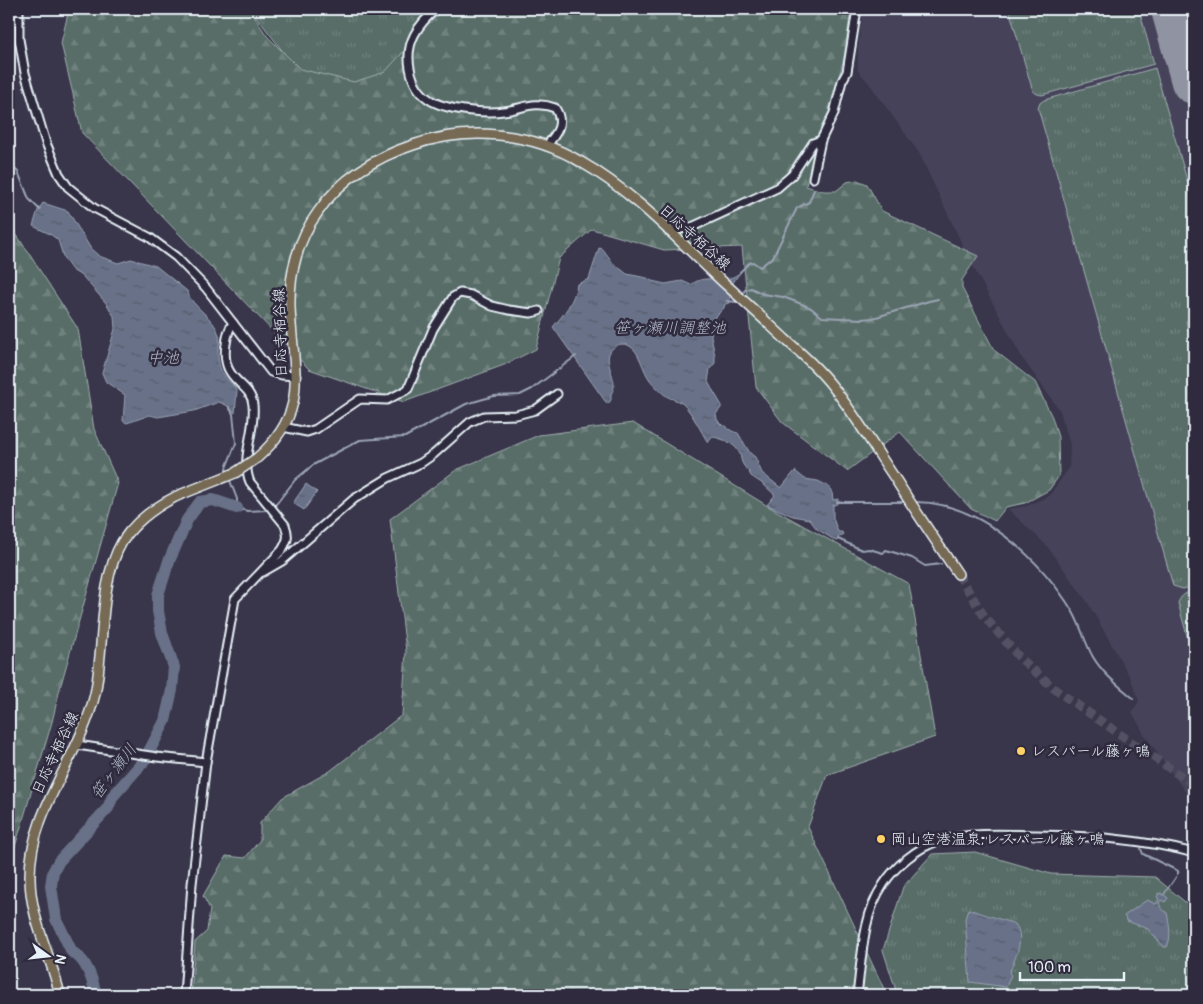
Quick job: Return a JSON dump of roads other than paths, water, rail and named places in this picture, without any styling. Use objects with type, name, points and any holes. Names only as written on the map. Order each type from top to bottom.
[{"type":"main road","name":"日応寺栢谷線","points":[[60,995],[32,902],[30,879],[32,852],[44,810],[77,745],[94,694],[99,671],[108,589],[117,554],[122,542],[141,519],[160,504],[234,473],[257,458],[273,442],[283,427],[292,405],[296,376],[290,306],[291,280],[295,262],[308,228],[318,211],[343,183],[381,157],[420,142],[440,137],[477,134],[495,135],[530,141],[546,146],[581,161],[604,176],[668,231],[804,355],[832,385],[958,574]]},
{"type":"street","points":[[19,9],[19,39],[25,73],[46,143],[59,174],[68,187],[94,208],[149,237],[176,257],[206,288],[271,372],[296,376]]},
{"type":"street","points":[[436,9],[418,27],[411,40],[409,49],[411,74],[422,94],[440,106],[453,109],[490,112],[536,104],[555,108],[559,114],[560,123],[558,131],[546,146]]},
{"type":"street","points":[[813,178],[821,140],[834,113],[842,81],[847,72],[857,9]]},
{"type":"street","points":[[668,231],[692,228],[776,188],[792,175],[813,144],[821,140]]},
{"type":"street","points":[[283,427],[307,432],[316,429],[360,400],[387,400],[408,389],[433,329],[453,297],[460,293],[471,295],[492,306],[508,310],[531,313],[539,311]]},
{"type":"street","points":[[184,995],[192,884],[206,762],[235,599],[282,550],[288,541],[285,525],[250,482],[248,476],[248,456],[254,405],[252,399],[228,371],[225,363],[228,330],[233,323]]},
{"type":"street","points":[[256,576],[282,562],[354,498],[388,478],[421,463],[470,422],[484,416],[516,415],[535,410],[557,394]]},
{"type":"street","points":[[77,745],[206,762]]},
{"type":"street","points":[[857,995],[865,936],[872,908],[882,886],[904,861],[937,842],[958,837],[999,833],[1080,836],[1125,839],[1194,853]]},
{"type":"water","name":"中池","points":[[43,203],[68,211],[91,249],[99,256],[118,263],[131,259],[156,266],[187,291],[189,297],[217,329],[220,368],[237,391],[235,413],[219,402],[194,411],[158,417],[150,415],[127,423],[123,421],[125,395],[106,382],[102,373],[115,329],[114,316],[106,303],[83,277],[72,270],[64,259],[58,240],[33,226],[38,210]]},
{"type":"water","name":"笹ヶ瀬川調整池","points":[[599,248],[603,249],[613,263],[627,274],[665,284],[682,281],[691,285],[706,279],[730,278],[741,272],[732,286],[730,303],[725,304],[724,308],[713,319],[711,336],[715,363],[710,369],[708,382],[721,404],[721,408],[716,414],[717,419],[720,424],[738,433],[750,453],[755,457],[762,473],[781,488],[795,471],[805,479],[818,481],[828,486],[832,492],[833,500],[838,499],[838,504],[833,505],[833,518],[838,532],[842,532],[843,535],[839,536],[838,540],[836,541],[817,529],[809,519],[793,516],[767,505],[775,495],[751,476],[741,460],[738,450],[724,440],[712,437],[708,443],[686,408],[681,403],[666,396],[655,386],[634,349],[627,345],[617,345],[609,353],[608,359],[614,389],[608,404],[605,401],[553,327],[571,302],[577,284],[589,279]]},
{"type":"water","points":[[306,484],[317,492],[304,510],[293,503]]},
{"type":"water","points":[[1179,872],[1164,895],[1168,898],[1165,902],[1161,900],[1159,903],[1161,908],[1167,913],[1170,934],[1169,943],[1167,947],[1164,947],[1148,929],[1127,921],[1124,916],[1147,900],[1156,904],[1159,899],[1157,897],[1159,893],[1163,895]]},
{"type":"water","points":[[968,909],[1015,924],[1018,930],[1020,942],[1006,987],[970,982],[965,919]]},
{"type":"waterway","points":[[9,164],[18,172],[29,199],[40,210]]},
{"type":"waterway","points":[[740,272],[749,263],[753,262],[760,267],[773,257],[797,208],[809,202],[814,190]]},
{"type":"waterway","points":[[741,296],[745,290],[751,288],[763,294],[783,297],[799,303],[811,308],[822,317],[862,319],[873,318],[938,299]]},
{"type":"waterway","points":[[727,301],[737,302],[738,300]]},
{"type":"waterway","points":[[229,478],[237,499],[237,508],[247,511],[267,510],[277,503],[295,480],[313,465],[360,440],[405,437],[466,404],[494,396],[520,395],[532,389],[576,356]]},
{"type":"waterway","points":[[228,474],[226,468],[236,443],[233,414],[229,407]]},
{"type":"waterway","name":"笹ヶ瀬川","points":[[96,995],[85,965],[72,952],[56,919],[51,886],[53,872],[59,861],[108,808],[113,796],[144,761],[165,721],[172,690],[174,667],[162,633],[158,611],[158,595],[169,561],[187,520],[200,502],[213,500],[237,508]]},
{"type":"waterway","points":[[837,502],[905,502]]},
{"type":"waterway","points":[[914,502],[938,504],[962,511],[1006,537],[1026,554],[1060,592],[1073,612],[1090,652],[1097,663],[1133,698]]},
{"type":"waterway","points":[[838,539],[862,550],[869,549],[883,553],[886,550],[912,558],[925,566],[941,564]]},
{"type":"waterway","points":[[1141,849],[1143,854],[1178,871],[1178,873]]},
{"type":"tunnel","points":[[958,574],[984,616],[1019,657],[1057,691],[1194,785]]},
{"type":"place","name":"レスパール藤ヶ鳴","points":[[1021,751]]},
{"type":"place","name":"岡山空港温泉;レスパール藤ヶ鳴","points":[[881,839]]}]
